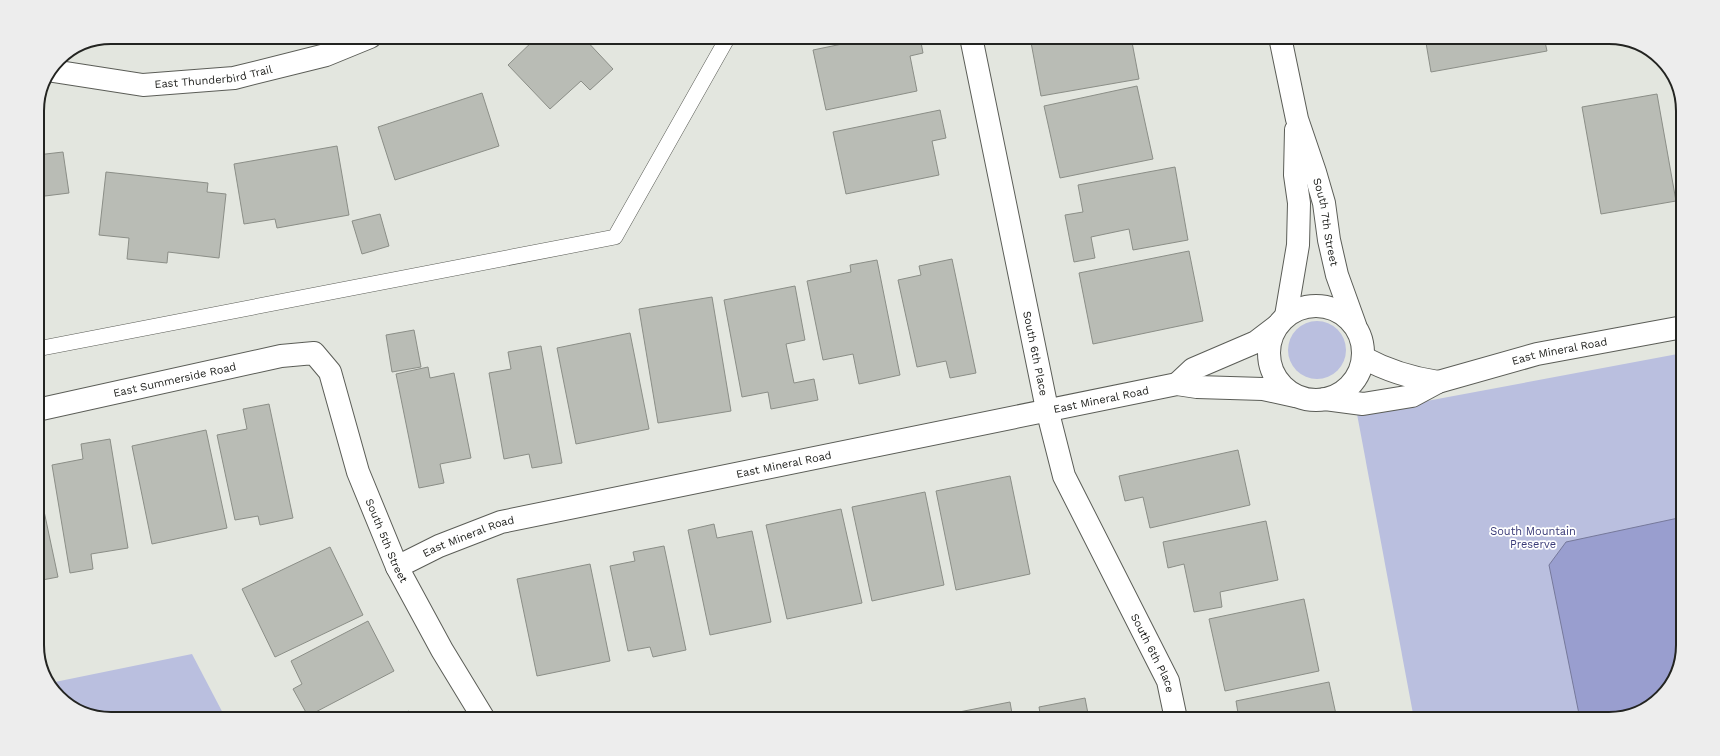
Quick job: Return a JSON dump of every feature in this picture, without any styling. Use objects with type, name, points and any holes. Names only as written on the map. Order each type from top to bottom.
[{"type":"street","name":"East Thunderbird Trail","points":[[57,72],[143,85],[234,78],[326,55],[353,44]]},
{"type":"street","name":"South 6th Place","points":[[972,44],[1047,409],[1064,476],[1168,681],[1175,712]]},
{"type":"street","name":"South 7th Street","points":[[1281,44],[1297,119],[1324,203],[1329,240],[1337,275],[1355,325],[1363,341],[1364,358],[1360,372],[1352,385],[1340,394],[1325,399],[1310,400],[1295,396],[1280,383],[1270,365],[1268,352],[1271,338],[1281,321],[1298,245],[1299,204],[1295,175],[1297,119]]},
{"type":"street","name":"South 7th Street","points":[[1281,321],[1296,310],[1308,306],[1320,305],[1343,313],[1355,325]]},
{"type":"street","points":[[1178,384],[1193,369],[1256,342],[1281,321]]},
{"type":"street","name":"East Mineral Road","points":[[1325,399],[1363,404],[1412,396],[1438,382],[1537,354],[1676,328]]},
{"type":"street","name":"East Summerside Road","points":[[44,408],[281,356],[314,353]]},
{"type":"street","name":"South 5th Street","points":[[314,353],[330,372],[358,472],[397,567],[442,650],[480,712]]},
{"type":"street","name":"East Mineral Road","points":[[1364,358],[1387,370],[1415,378],[1438,382]]},
{"type":"street","name":"East Mineral Road","points":[[397,567],[439,546],[501,522],[1047,409],[1178,384],[1197,387],[1263,389],[1295,396]]},
{"type":"lane","points":[[44,349],[615,237],[724,44]]},
{"type":"green space","points":[[1311,321],[1323,321],[1338,329],[1346,344],[1346,356],[1338,371],[1323,379],[1311,379],[1296,371],[1288,356],[1288,344],[1296,329]]},
{"type":"green space","name":"South Mountain Preserve","points":[[1676,354],[1676,645],[1675,658],[1671,671],[1659,689],[1646,701],[1622,711],[1413,712],[1357,414]]},
{"type":"green space","points":[[192,654],[222,712],[98,711],[85,707],[74,701],[55,682]]},
{"type":"shaded area","points":[[1676,518],[1675,658],[1667,679],[1653,695],[1639,705],[1622,711],[1579,712],[1549,565],[1566,542]]},
{"type":"building","points":[[530,44],[590,44],[613,69],[590,90],[581,81],[550,109],[508,65]]},
{"type":"building","points":[[842,44],[921,44],[923,53],[910,56],[917,91],[826,110],[813,50]]},
{"type":"building","points":[[1031,44],[1132,44],[1139,79],[1041,96]]},
{"type":"building","points":[[1426,44],[1546,44],[1547,51],[1431,72]]},
{"type":"building","points":[[1137,86],[1153,159],[1060,178],[1044,106]]},
{"type":"building","points":[[482,93],[499,146],[395,180],[378,127]]},
{"type":"building","points":[[1657,94],[1676,201],[1601,214],[1582,107]]},
{"type":"building","points":[[940,110],[946,138],[932,141],[939,175],[846,194],[833,132]]},
{"type":"building","points":[[337,146],[349,215],[277,228],[275,219],[244,224],[234,164]]},
{"type":"building","points":[[63,152],[69,193],[44,196],[44,154]]},
{"type":"building","points":[[1175,167],[1188,240],[1133,250],[1129,229],[1091,237],[1095,258],[1074,262],[1065,215],[1083,212],[1078,185]]},
{"type":"building","points":[[106,172],[208,183],[207,192],[226,194],[219,258],[168,252],[167,263],[127,259],[129,238],[99,235]]},
{"type":"building","points":[[380,214],[389,246],[362,254],[352,221]]},
{"type":"building","points":[[1189,251],[1203,321],[1093,344],[1079,273]]},
{"type":"building","points":[[952,259],[976,373],[950,378],[946,361],[917,367],[898,280],[921,275],[919,266]]},
{"type":"building","points":[[877,260],[900,375],[859,384],[853,354],[823,360],[807,281],[851,272],[850,265]]},
{"type":"building","points":[[795,286],[805,340],[786,344],[794,383],[814,379],[818,400],[771,409],[768,392],[742,397],[724,300]]},
{"type":"building","points":[[712,297],[731,411],[658,423],[639,309]]},
{"type":"building","points":[[414,330],[421,367],[392,372],[386,335]]},
{"type":"building","points":[[630,333],[649,429],[576,444],[557,348]]},
{"type":"building","points":[[541,346],[562,463],[532,468],[529,454],[504,459],[489,373],[511,369],[508,352]]},
{"type":"building","points":[[428,367],[430,378],[454,373],[471,458],[440,464],[444,483],[419,488],[396,374]]},
{"type":"building","points":[[269,404],[293,518],[260,525],[258,516],[235,520],[217,435],[247,429],[243,409]]},
{"type":"building","points":[[206,430],[227,528],[152,544],[132,446]]},
{"type":"building","points":[[110,439],[128,548],[91,554],[93,569],[70,573],[52,465],[83,459],[81,444]]},
{"type":"building","points":[[1238,450],[1250,505],[1150,528],[1143,497],[1125,501],[1119,476]]},
{"type":"building","points":[[1010,476],[1030,574],[956,590],[936,491]]},
{"type":"building","points":[[925,492],[944,585],[872,601],[852,507]]},
{"type":"building","points":[[841,509],[862,603],[787,619],[766,525]]},
{"type":"building","points":[[44,511],[58,577],[44,580]]},
{"type":"building","points":[[1266,521],[1278,580],[1220,592],[1222,607],[1194,612],[1184,564],[1168,568],[1163,542]]},
{"type":"building","points":[[714,524],[717,538],[752,531],[771,622],[710,635],[688,530]]},
{"type":"building","points":[[664,546],[686,650],[653,657],[650,647],[628,651],[610,566],[635,561],[633,552]]},
{"type":"building","points":[[330,547],[363,615],[275,657],[242,589]]},
{"type":"building","points":[[590,564],[610,661],[537,676],[517,579]]},
{"type":"building","points":[[1304,599],[1319,671],[1225,691],[1209,619]]},
{"type":"building","points":[[368,621],[394,671],[316,712],[306,712],[293,689],[302,684],[291,661]]},
{"type":"building","points":[[1329,682],[1335,712],[1238,712],[1236,701]]},
{"type":"building","points":[[1085,698],[1088,712],[1040,712],[1039,707]]},
{"type":"building","points":[[1010,702],[1012,712],[959,712]]}]
